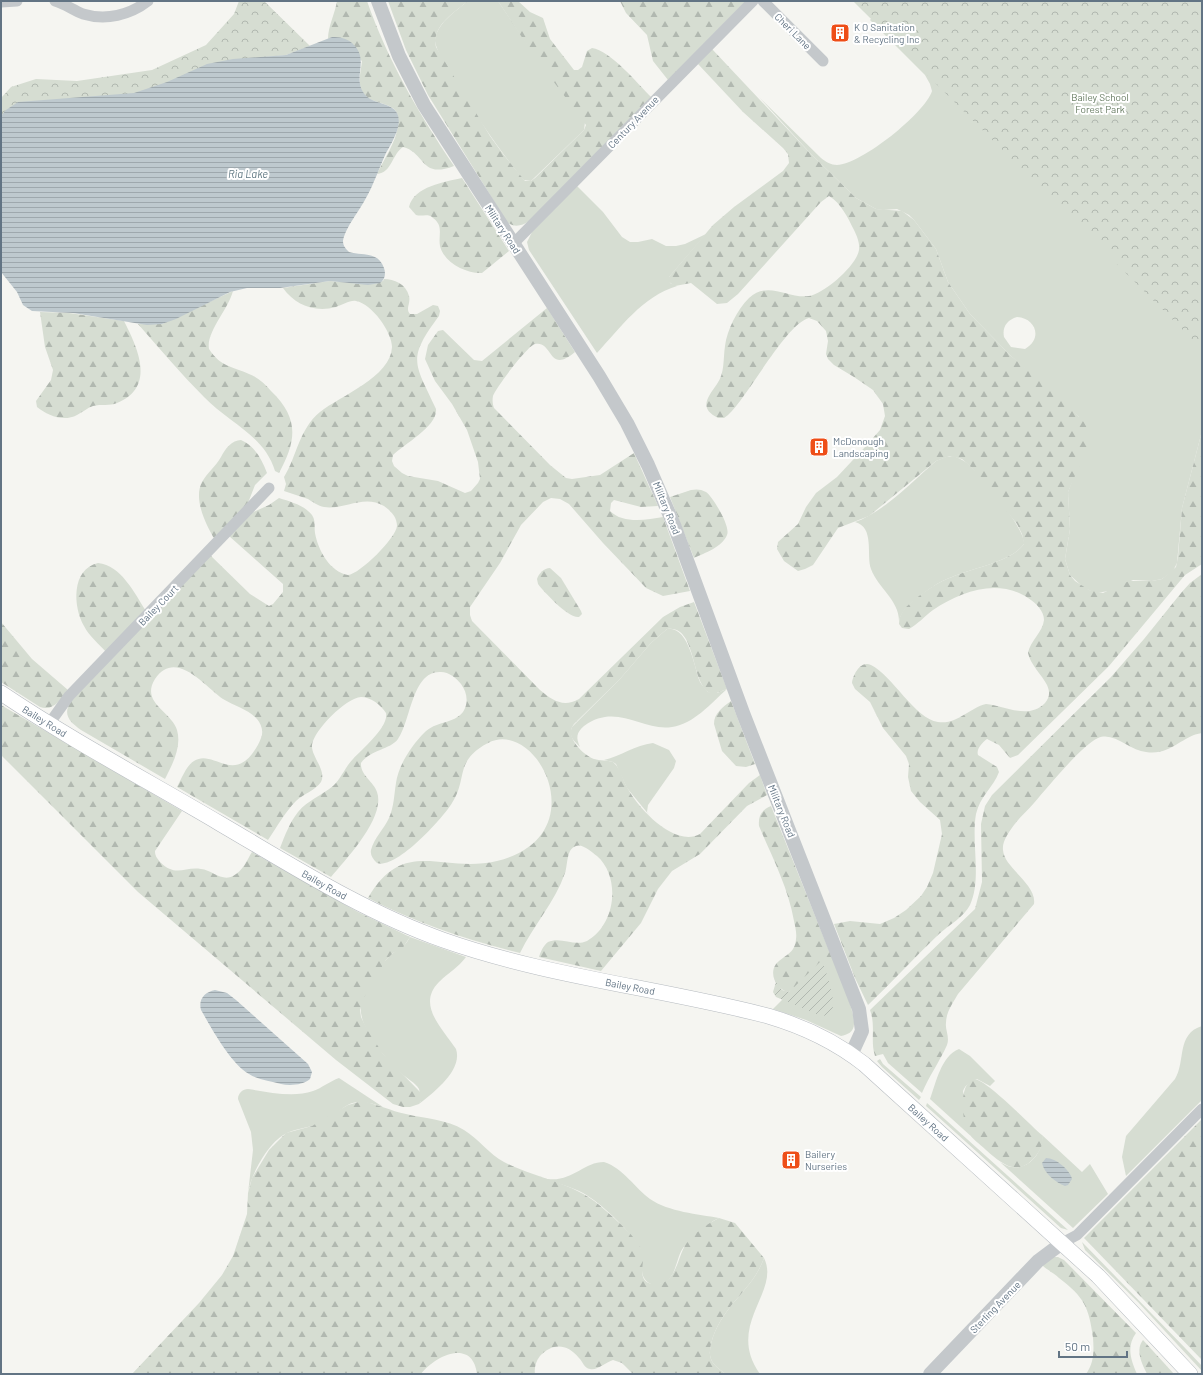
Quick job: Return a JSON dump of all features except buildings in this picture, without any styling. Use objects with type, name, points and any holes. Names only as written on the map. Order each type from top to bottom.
[{"type":"main road","name":"Bailey Road","points":[[1,693],[49,724],[352,899],[412,928],[464,947],[515,961],[768,1016],[808,1030],[852,1055],[868,1067],[1062,1243],[1120,1299],[1190,1374]]},
{"type":"street","points":[[1,2],[17,1]]},
{"type":"street","points":[[55,1],[83,14],[107,17],[132,11],[148,1]]},
{"type":"street","name":"Military Road","points":[[378,1],[399,56],[418,94],[610,395],[638,445],[659,490],[746,720],[860,1012],[863,1024],[862,1033],[852,1055]]},
{"type":"street","name":"Century Avenue","points":[[513,244],[753,1]]},
{"type":"street","name":"Cheri Lane","points":[[763,1],[823,61]]},
{"type":"street","name":"Bailey Court","points":[[49,724],[67,698],[269,488]]},
{"type":"street","points":[[1062,1243],[1077,1235],[1202,1109]]},
{"type":"street","name":"Sterling Avenue","points":[[930,1374],[1038,1262],[1062,1243]]},
{"type":"green space","points":[[239,1],[264,1],[310,46],[286,55],[267,57],[1,251],[1,98],[11,87],[36,79],[77,81],[152,70],[206,45],[234,14]]},
{"type":"green space","points":[[337,1],[367,1],[375,23],[405,86],[454,166],[443,169],[429,167],[424,164],[416,154],[403,147],[396,154],[389,167],[382,173],[377,174],[395,138],[398,126],[398,117],[391,107],[371,99],[365,95],[361,89],[360,75],[362,61],[332,37],[328,39],[329,29]]},
{"type":"green space","points":[[388,1],[468,1],[440,26],[435,39],[436,47],[490,136],[525,181],[531,181],[535,178],[584,130],[586,125],[533,54],[498,1],[518,1],[530,12],[543,18],[550,39],[574,70],[578,70],[582,67],[587,51],[592,48],[599,50],[623,68],[651,97],[529,221],[521,225],[512,225],[507,222],[428,95],[406,50]]},
{"type":"green space","points":[[468,1],[498,1],[534,54],[585,122],[584,130],[531,181],[524,180],[503,153],[459,88],[446,67],[438,50],[435,40],[439,28],[453,13]]},
{"type":"green space","points":[[620,1],[746,1],[668,80],[653,61],[647,35],[626,13]]},
{"type":"green space","name":"Bailey School Forest Park","points":[[853,1],[1202,1],[1202,349]]},
{"type":"green space","points":[[1202,1],[1202,431],[1182,508],[1177,563],[1173,571],[1162,579],[1152,581],[1133,580],[1109,591],[1096,593],[1084,588],[1070,575],[1065,559],[1070,529],[1068,492],[1074,476],[1079,417],[1010,355],[970,314],[948,282],[936,249],[909,215],[897,209],[876,209],[856,198],[810,153],[759,97],[821,158],[829,163],[837,165],[848,162],[876,147],[918,112],[932,91],[925,75],[870,20],[875,14]],"holes":[[[1013,318],[1024,318],[1033,325],[1035,330],[1034,340],[1031,345],[1025,349],[1011,347],[1004,337],[1006,324]]]},
{"type":"green space","points":[[712,49],[810,153],[856,198],[876,209],[902,211],[914,220],[936,249],[948,282],[970,314],[1010,355],[1057,395],[1084,422],[1089,431],[1088,446],[1068,492],[1070,529],[1065,559],[1070,575],[1075,581],[1089,590],[1103,593],[1129,581],[1152,581],[1162,579],[1176,567],[1182,508],[1202,431],[1202,564],[1185,575],[1109,666],[1018,755],[1010,758],[999,745],[987,739],[983,742],[978,751],[978,755],[997,767],[999,772],[980,802],[976,814],[976,872],[970,905],[956,921],[939,934],[868,1005],[855,978],[834,924],[850,921],[880,924],[894,918],[906,910],[921,896],[927,887],[933,873],[942,834],[940,820],[920,802],[911,791],[908,777],[909,764],[906,756],[883,728],[870,702],[855,689],[852,683],[854,676],[858,669],[864,664],[871,665],[879,670],[921,713],[929,719],[938,722],[957,719],[986,704],[1017,711],[1031,711],[1045,703],[1049,694],[1045,681],[1031,661],[1028,653],[1031,644],[1041,629],[1044,617],[1043,613],[1034,602],[1028,598],[1016,592],[992,588],[980,589],[955,597],[933,610],[909,629],[902,628],[899,624],[900,616],[906,607],[933,586],[960,574],[1001,560],[1018,550],[1024,544],[1022,534],[1017,524],[972,468],[962,459],[950,456],[936,461],[869,516],[838,528],[813,565],[798,571],[784,561],[777,549],[778,542],[798,524],[806,507],[816,493],[837,477],[880,430],[885,416],[883,404],[873,390],[834,365],[828,359],[826,354],[828,341],[826,331],[817,321],[809,318],[800,323],[779,346],[737,405],[728,415],[724,418],[718,418],[708,410],[708,398],[720,380],[726,340],[730,327],[737,314],[749,298],[756,293],[771,290],[801,296],[815,294],[831,285],[846,271],[857,256],[859,250],[859,243],[847,216],[841,207],[829,196],[821,202],[738,294],[727,303],[717,304],[691,283],[675,286],[669,282],[669,277],[713,225],[734,207],[783,171],[789,163],[788,154],[783,148],[743,112],[698,64]]},
{"type":"green space","points":[[462,178],[509,251],[482,273],[470,272],[457,266],[446,258],[440,246],[440,227],[436,221],[429,216],[416,215],[409,207],[412,200],[423,190],[439,183]]},
{"type":"green space","points":[[577,186],[603,212],[622,237],[630,242],[652,239],[666,246],[676,246],[685,244],[706,234],[669,277],[670,283],[677,286],[653,297],[643,305],[623,323],[597,353],[529,250],[527,242],[532,232]]},
{"type":"green space","points":[[384,279],[396,281],[405,288],[409,296],[408,310],[410,314],[417,314],[433,305],[438,306],[440,311],[439,316],[422,343],[418,353],[417,362],[423,381],[436,409],[435,415],[432,422],[426,428],[393,455],[392,461],[394,466],[408,476],[438,481],[465,493],[471,491],[480,479],[478,462],[467,430],[452,404],[435,381],[425,359],[428,345],[438,331],[443,330],[474,360],[482,361],[547,308],[575,352],[566,358],[560,360],[555,359],[541,344],[535,344],[525,352],[495,392],[493,396],[494,408],[550,465],[566,478],[572,479],[600,475],[634,453],[658,506],[641,507],[614,500],[611,503],[610,511],[621,518],[635,520],[663,517],[690,591],[663,596],[646,588],[603,543],[569,504],[560,499],[551,498],[543,502],[521,525],[500,563],[470,607],[472,621],[540,690],[553,700],[568,703],[579,699],[663,617],[680,607],[694,602],[727,689],[714,694],[706,690],[701,682],[684,637],[677,630],[667,629],[651,643],[620,679],[574,724],[571,729],[571,734],[576,744],[589,757],[596,760],[613,762],[620,771],[633,797],[649,816],[669,831],[680,836],[690,837],[700,834],[749,783],[760,775],[767,795],[747,806],[700,854],[672,871],[658,889],[641,923],[601,971],[539,957],[545,945],[553,940],[577,943],[587,941],[597,934],[609,913],[612,900],[612,888],[610,876],[605,865],[587,848],[578,845],[570,850],[561,884],[520,953],[442,930],[368,898],[382,879],[396,868],[410,862],[425,861],[477,864],[497,861],[528,848],[545,828],[551,806],[549,783],[539,762],[524,747],[507,740],[488,743],[470,756],[463,770],[460,786],[452,803],[439,820],[418,841],[395,859],[385,863],[377,863],[373,858],[371,850],[374,841],[391,814],[397,776],[406,756],[419,738],[428,729],[455,719],[465,709],[467,701],[465,690],[450,674],[441,672],[431,674],[424,679],[418,688],[402,731],[395,743],[375,752],[365,758],[361,763],[361,767],[365,775],[377,792],[378,802],[376,813],[355,849],[331,877],[280,848],[290,824],[298,812],[306,804],[333,786],[350,762],[368,744],[383,725],[386,719],[386,713],[375,702],[365,697],[355,699],[339,709],[324,723],[318,731],[312,745],[312,750],[321,768],[321,782],[292,805],[268,840],[177,787],[184,772],[191,763],[201,758],[229,765],[237,765],[244,762],[256,749],[262,735],[262,728],[257,719],[245,710],[223,699],[190,673],[172,667],[163,670],[155,679],[151,687],[151,695],[154,701],[174,724],[178,736],[176,756],[165,779],[81,730],[68,718],[67,710],[71,701],[210,555],[250,594],[269,606],[273,604],[283,592],[283,584],[229,536],[249,514],[269,505],[279,498],[297,504],[312,515],[319,546],[330,565],[336,570],[348,575],[361,569],[377,555],[391,539],[395,532],[397,523],[393,514],[384,506],[377,503],[362,502],[324,507],[308,499],[284,491],[286,484],[284,477],[307,426],[320,412],[374,377],[383,368],[389,358],[392,347],[389,334],[385,327],[374,313],[362,303],[354,301],[328,309],[313,308],[293,299],[283,288],[330,281],[362,284],[383,281]]},
{"type":"green space","points":[[233,291],[227,306],[211,335],[209,349],[222,363],[252,375],[261,381],[269,388],[287,411],[291,420],[292,440],[279,473],[275,471],[263,448],[245,430],[204,397],[138,324],[162,324]]},
{"type":"green space","points":[[40,312],[69,313],[124,321],[138,354],[140,377],[137,387],[129,396],[117,403],[93,406],[77,415],[67,418],[56,417],[37,407],[36,401],[51,380],[53,370],[45,347]]},
{"type":"green space","points":[[241,440],[254,450],[260,458],[267,473],[255,485],[248,503],[215,540],[202,512],[199,496],[200,489],[202,482],[227,448],[232,443]]},
{"type":"green space","points":[[953,456],[967,463],[991,489],[1018,526],[1023,537],[1024,544],[1018,550],[1001,560],[942,581],[907,606],[899,621],[896,607],[874,576],[871,569],[868,535],[861,525],[855,522],[887,504],[936,461]]},
{"type":"green space","points":[[691,490],[702,490],[709,495],[721,512],[728,531],[725,539],[721,543],[708,552],[694,558],[670,497]]},
{"type":"green space","points":[[98,563],[114,569],[126,581],[146,611],[106,652],[86,630],[80,618],[76,599],[79,581],[83,573],[89,567]]},
{"type":"green space","points":[[550,568],[561,578],[581,611],[582,614],[579,617],[569,614],[563,610],[538,584],[537,579],[540,573]]},
{"type":"green space","points":[[1202,574],[1202,733],[1188,738],[1169,749],[1155,752],[1140,751],[1110,737],[1098,738],[1091,742],[1074,758],[1014,825],[1005,840],[1003,850],[1009,863],[1031,890],[1034,897],[1034,904],[958,994],[946,1019],[948,1039],[947,1045],[922,1093],[888,1063],[883,1054],[875,1056],[873,1045],[873,1022],[870,1010],[975,909],[982,882],[981,824],[985,806],[992,795],[1111,677],[1181,593],[1190,583]]},
{"type":"green space","points":[[1,622],[32,659],[68,690],[53,706],[49,708],[40,707],[1,682]]},
{"type":"green space","points":[[667,629],[674,630],[681,634],[686,640],[700,682],[708,692],[717,693],[727,689],[688,722],[672,727],[651,726],[619,717],[596,719],[584,726],[579,731],[577,738],[580,747],[571,736],[572,727],[620,679],[651,643]]},
{"type":"green space","points":[[731,701],[755,764],[746,767],[736,766],[722,751],[714,724],[717,713]]},
{"type":"green space","points":[[1,705],[182,811],[155,851],[157,858],[166,867],[176,870],[195,868],[201,869],[225,878],[236,874],[252,852],[358,912],[410,937],[402,949],[393,953],[386,960],[366,993],[360,1010],[361,1017],[367,1029],[383,1054],[421,1093],[423,1098],[419,1104],[410,1107],[403,1107],[393,1104],[336,1060],[138,892],[1,755]]},
{"type":"green space","points":[[653,743],[669,750],[676,761],[674,768],[648,805],[647,812],[650,816],[627,788],[616,764],[604,760],[640,746]]},
{"type":"green space","points":[[771,806],[834,963],[789,992],[778,986],[775,982],[773,973],[776,964],[794,948],[796,934],[791,908],[784,884],[759,826],[761,813]]},
{"type":"green space","points":[[410,937],[466,957],[439,982],[430,999],[434,1017],[456,1049],[457,1057],[455,1065],[446,1080],[419,1104],[421,1101],[419,1089],[394,1067],[372,1040],[362,1020],[361,1010],[364,996],[377,972],[392,954],[405,945]]},
{"type":"green space","points":[[830,952],[854,1017],[853,1029],[848,1034],[841,1036],[806,1020],[773,1009]]},
{"type":"green space","points":[[822,960],[829,980],[832,996],[833,1004],[830,1015],[821,1016],[776,997],[773,992],[776,982],[782,990],[789,992]]},
{"type":"green space","points":[[1202,1026],[1202,1100],[1126,1176],[1122,1157],[1126,1136],[1175,1079],[1188,1035]]},
{"type":"green space","points":[[959,1049],[970,1056],[995,1081],[990,1086],[977,1079],[968,1084],[963,1091],[970,1135],[973,1138],[930,1099],[943,1064]]},
{"type":"green space","points":[[880,1059],[883,1064],[921,1097],[919,1100],[882,1067],[877,1061]]},
{"type":"green space","points":[[339,1078],[383,1107],[371,1103],[354,1103],[348,1105],[320,1123],[291,1131],[280,1137],[262,1159],[253,1177],[248,1193],[253,1150],[251,1132],[238,1099],[240,1093],[248,1089],[281,1094],[305,1093],[316,1090]]},
{"type":"green space","points":[[974,1079],[988,1086],[1042,1135],[1040,1150],[1035,1157],[1022,1167],[1009,1166],[997,1160],[968,1132],[964,1119],[963,1095],[969,1082]]},
{"type":"green space","points":[[362,1101],[400,1113],[443,1121],[457,1126],[504,1162],[570,1187],[594,1201],[620,1224],[637,1242],[643,1253],[643,1277],[645,1281],[649,1283],[662,1283],[668,1280],[675,1269],[686,1244],[705,1226],[719,1218],[735,1223],[764,1258],[759,1270],[722,1319],[711,1344],[710,1357],[712,1361],[726,1374],[633,1374],[622,1363],[613,1360],[596,1369],[590,1369],[585,1366],[574,1353],[565,1347],[560,1346],[549,1349],[540,1356],[537,1360],[535,1374],[477,1374],[474,1363],[469,1356],[461,1353],[453,1353],[435,1361],[421,1374],[132,1374],[199,1303],[222,1275],[233,1256],[247,1214],[248,1193],[252,1178],[269,1150],[286,1133],[312,1126],[348,1105]]},
{"type":"green space","points":[[927,1103],[1068,1230],[1061,1228],[926,1106]]},
{"type":"green space","points":[[1202,1119],[1202,1360],[1084,1238]]},
{"type":"green space","points":[[1042,1135],[1082,1172],[1090,1164],[1108,1194],[1073,1228],[1000,1162],[1009,1166],[1024,1166],[1038,1153],[1041,1147]]},
{"type":"green space","points":[[604,1162],[617,1169],[650,1199],[666,1207],[684,1212],[719,1218],[713,1221],[683,1248],[670,1278],[666,1282],[651,1284],[646,1281],[642,1272],[642,1256],[639,1246],[628,1232],[605,1209],[583,1193],[568,1186],[542,1178],[552,1179],[569,1176],[589,1165]]},
{"type":"green space","points":[[1082,1242],[1202,1366],[1202,1371],[1138,1302],[1085,1250]]},
{"type":"green space","points":[[1052,1257],[1058,1257],[1064,1260],[1136,1333],[1131,1343],[1130,1354],[1137,1374],[1086,1374],[1091,1366],[1093,1352],[1093,1338],[1090,1318],[1080,1297],[1057,1276],[1042,1265]]},
{"type":"green space","points":[[764,1258],[767,1271],[766,1284],[750,1325],[748,1340],[751,1356],[760,1374],[726,1374],[717,1367],[710,1357],[711,1344],[722,1319],[759,1270]]},
{"type":"green space","points":[[1143,1340],[1174,1374],[1147,1374],[1139,1353]]},
{"type":"water","name":"Ria Lake","points":[[332,37],[347,40],[357,49],[361,61],[360,86],[363,92],[374,101],[393,109],[397,113],[399,121],[396,134],[386,153],[372,187],[344,236],[343,241],[344,246],[349,252],[370,255],[378,259],[384,268],[385,274],[380,283],[368,285],[330,281],[280,288],[247,288],[230,292],[176,319],[162,324],[147,325],[73,313],[32,311],[23,305],[17,292],[1,272],[1,116],[6,110],[18,102],[134,93],[167,82],[207,64],[233,59],[286,55]]},
{"type":"water","points":[[215,990],[227,993],[236,1000],[308,1064],[312,1072],[310,1079],[300,1084],[285,1085],[256,1078],[242,1069],[228,1054],[201,1010],[201,999],[208,992]]},
{"type":"water","points":[[1046,1158],[1058,1162],[1068,1172],[1072,1179],[1068,1185],[1062,1185],[1048,1174],[1042,1163]]},
{"type":"place","name":"K O Sanitation & Recycling Inc","points":[[840,33]]},
{"type":"place","name":"McDonough Landscaping","points":[[819,447]]},
{"type":"place","name":"Bailery Nurseries","points":[[791,1160]]}]
